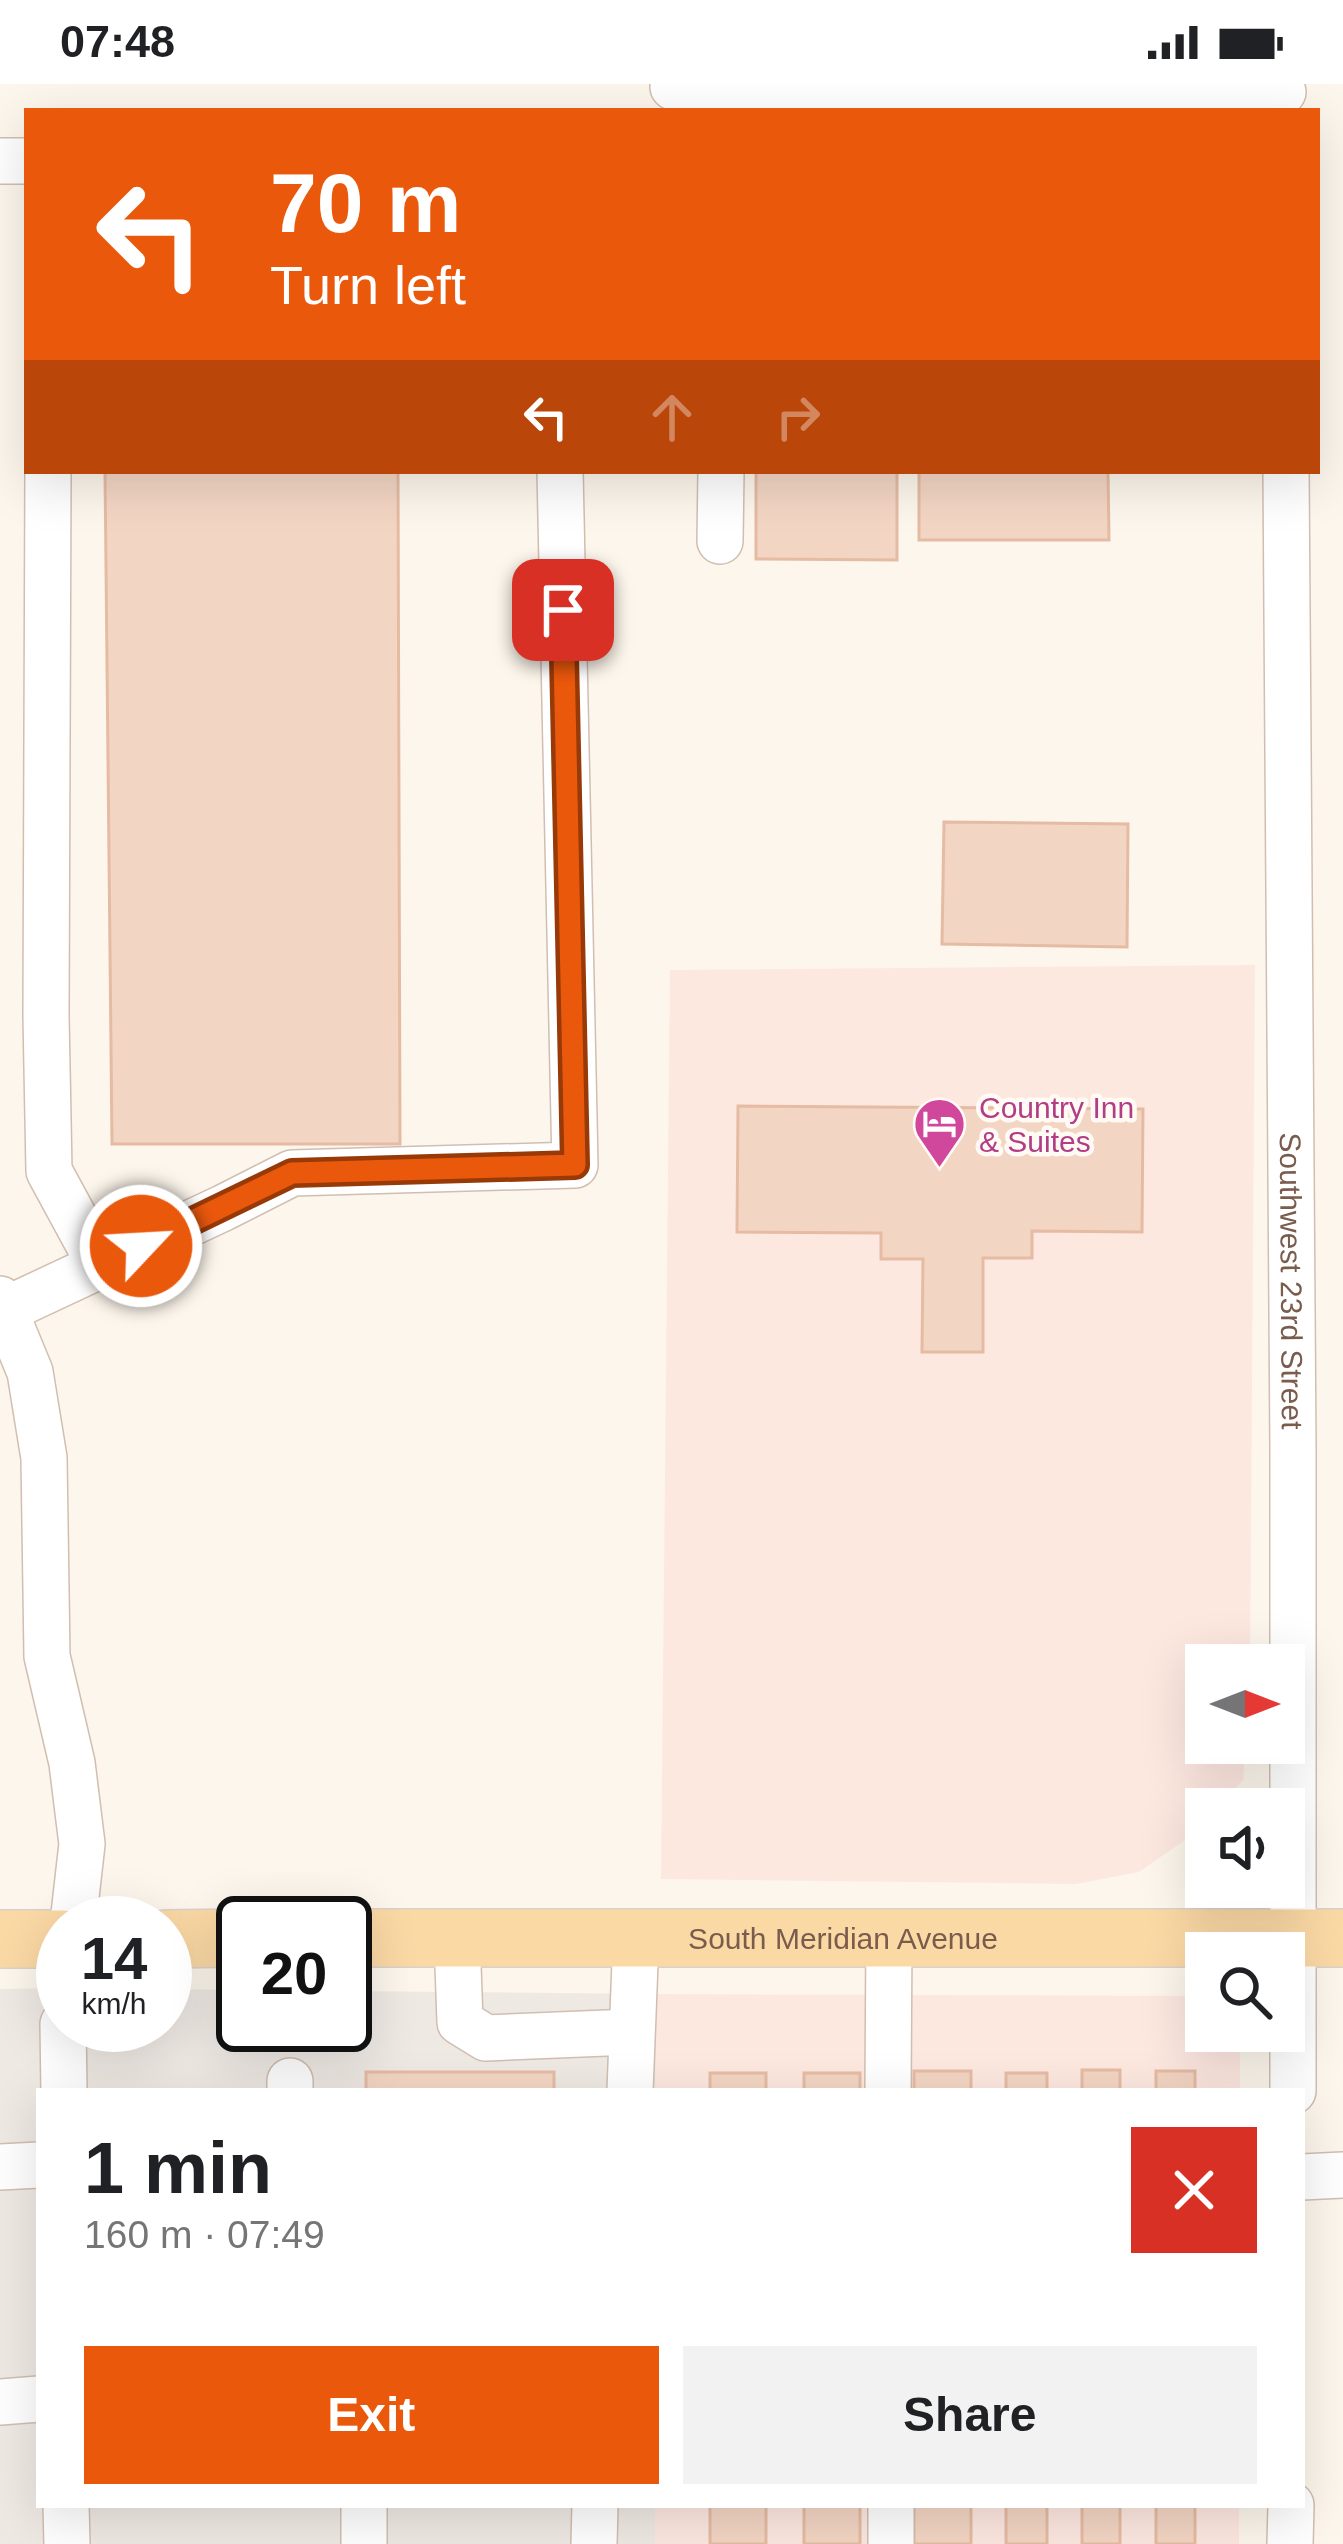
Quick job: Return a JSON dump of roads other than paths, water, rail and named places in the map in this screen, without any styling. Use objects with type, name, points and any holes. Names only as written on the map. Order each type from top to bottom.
[{"type":"main road","name":"South Meridian Avenue","points":[[372,1938],[1330,1938]]},
{"type":"main road","points":[[0,1939],[36,1939]]},
{"type":"street","points":[[673,87],[724,99],[1282,96]]},
{"type":"street","points":[[48,474],[50,1171],[100,1265]]},
{"type":"street","points":[[76,1896],[82,1844],[72,1762],[47,1656],[44,1457],[30,1372],[2,1305],[100,1265],[292,1173],[575,1165],[560,474]]},
{"type":"street","points":[[720,541],[721,474]]},
{"type":"street","name":"Southwest 23rd Street","points":[[1286,474],[1291,1102],[1330,1938],[1294,2088]]},
{"type":"street","points":[[457,1937],[460,2022],[486,2038],[631,2032]]},
{"type":"street","points":[[630,2088],[637,1937]]},
{"type":"street","points":[[888,2088],[889,1937]]},
{"type":"street","points":[[63,2052],[64,2088]]},
{"type":"street","points":[[0,2167],[36,2165]]},
{"type":"street","points":[[1305,2177],[1343,2175]]},
{"type":"street","points":[[0,2402],[36,2399]]},
{"type":"street","points":[[67,2508],[67,2544]]},
{"type":"street","points":[[364,2508],[364,2544]]},
{"type":"street","points":[[594,2544],[595,2508]]},
{"type":"street","points":[[890,2508],[891,2544]]},
{"type":"street","points":[[1291,2508],[1291,2544]]},
{"type":"place","name":"Country Inn & Suites","points":[[940,1170]]}]
